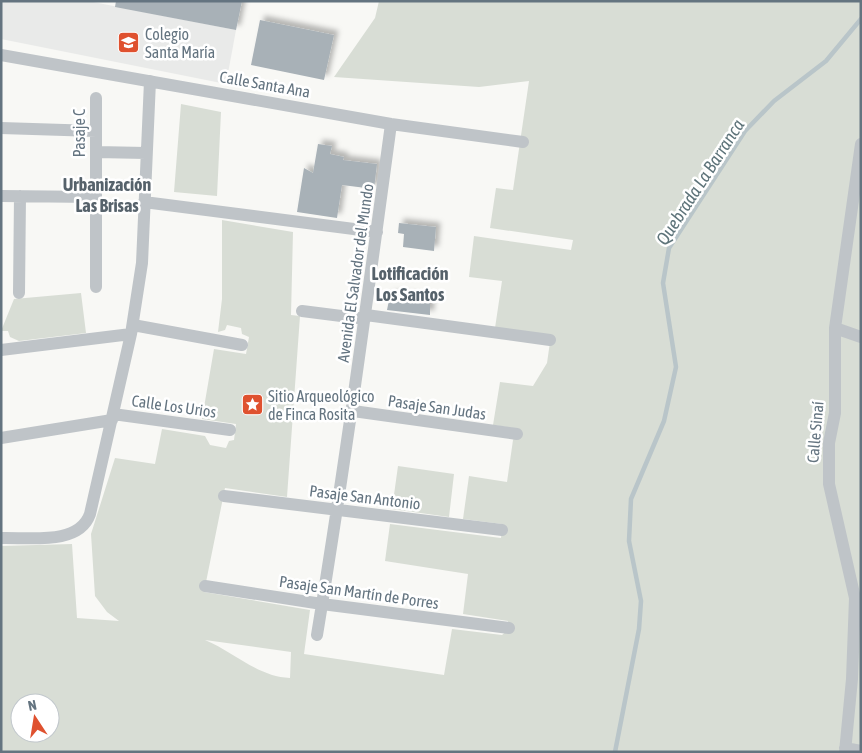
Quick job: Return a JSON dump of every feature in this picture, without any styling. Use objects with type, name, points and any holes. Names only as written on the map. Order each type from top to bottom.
[{"type":"street","name":"Calle Santa Ana","points":[[1,55],[391,124],[523,142]]},
{"type":"street","points":[[1,538],[72,534],[87,523],[90,514],[132,329],[142,263],[150,81]]},
{"type":"street","name":"Pasaje C","points":[[96,98],[96,287]]},
{"type":"street","name":"Avenida El Salvador del Mundo","points":[[317,635],[335,510],[353,411],[391,124]]},
{"type":"street","points":[[1,128],[96,131]]},
{"type":"street","name":"Calle Sinaí","points":[[845,750],[858,598],[829,484],[828,467],[829,443],[835,413],[835,328],[861,144]]},
{"type":"street","points":[[96,152],[146,153]]},
{"type":"street","points":[[1,196],[96,197]]},
{"type":"street","points":[[19,293],[20,196]]},
{"type":"street","points":[[144,202],[377,232]]},
{"type":"street","points":[[302,311],[550,340]]},
{"type":"street","points":[[835,328],[861,337]]},
{"type":"street","points":[[1,350],[132,329],[242,345]]},
{"type":"street","name":"Pasaje San Judas","points":[[353,411],[517,434]]},
{"type":"street","name":"Calle Los Urios","points":[[1,438],[112,417],[230,430]]},
{"type":"street","name":"Pasaje San Antonio","points":[[224,496],[502,530]]},
{"type":"street","name":"Pasaje San Martín de Porres","points":[[206,586],[322,604],[509,628]]},
{"type":"street","points":[[845,750],[861,750]]},
{"type":"shaded area","points":[[1,1],[88,1],[236,30],[226,84],[1,39]]},
{"type":"shaded area","points":[[379,1],[861,1],[861,752],[1,752],[1,546],[72,544],[77,618],[119,621],[107,612],[95,596],[91,534],[115,458],[155,464],[162,429],[205,436],[210,445],[226,448],[229,441],[234,440],[236,424],[202,419],[214,349],[246,354],[249,337],[242,334],[241,328],[227,325],[225,330],[218,332],[222,299],[222,220],[293,232],[291,315],[300,316],[287,497],[225,488],[204,592],[310,610],[304,654],[444,675],[452,629],[502,635],[509,629],[508,621],[463,614],[468,574],[385,561],[390,524],[501,538],[502,524],[463,519],[469,476],[507,482],[513,440],[519,429],[493,425],[500,382],[533,386],[547,363],[551,335],[495,328],[502,281],[469,277],[474,236],[571,250],[573,240],[490,228],[496,188],[513,190],[529,81],[479,87],[334,77],[375,18]],"holes":[[[205,640],[291,652],[290,678],[278,677],[257,669]]]},
{"type":"shaded area","points":[[181,104],[221,112],[217,196],[174,192]]},
{"type":"shaded area","points":[[81,293],[86,333],[19,341],[10,337],[8,331],[1,331],[14,299]]},
{"type":"shaded area","points":[[398,466],[454,474],[449,517],[392,509]]},
{"type":"building","points":[[116,1],[242,1],[236,30],[115,7]]},
{"type":"building","points":[[260,20],[334,35],[324,80],[251,65]]},
{"type":"building","points":[[318,144],[332,146],[330,154],[344,157],[343,160],[377,164],[374,189],[342,185],[337,218],[297,212],[304,168],[313,173]]},
{"type":"building","points":[[399,223],[436,227],[434,251],[403,247],[404,234],[398,233]]},
{"type":"building","points":[[390,295],[430,299],[430,315],[387,310]]},
{"type":"waterway","name":"Quebrada La Barranca","points":[[615,752],[639,629],[641,601],[629,541],[631,499],[664,421],[676,367],[663,283],[669,248],[745,131],[774,101],[826,61],[861,19]]},
{"type":"place","name":"Colegio Santa María","points":[[129,43]]},
{"type":"place","name":"Sitio Arqueológico de Finca Rosita","points":[[252,405]]},
{"type":"district","name":"Urbanización Las Brisas","points":[[107,194]]},
{"type":"district","name":"Lotificación Los Santos","points":[[410,283]]}]
